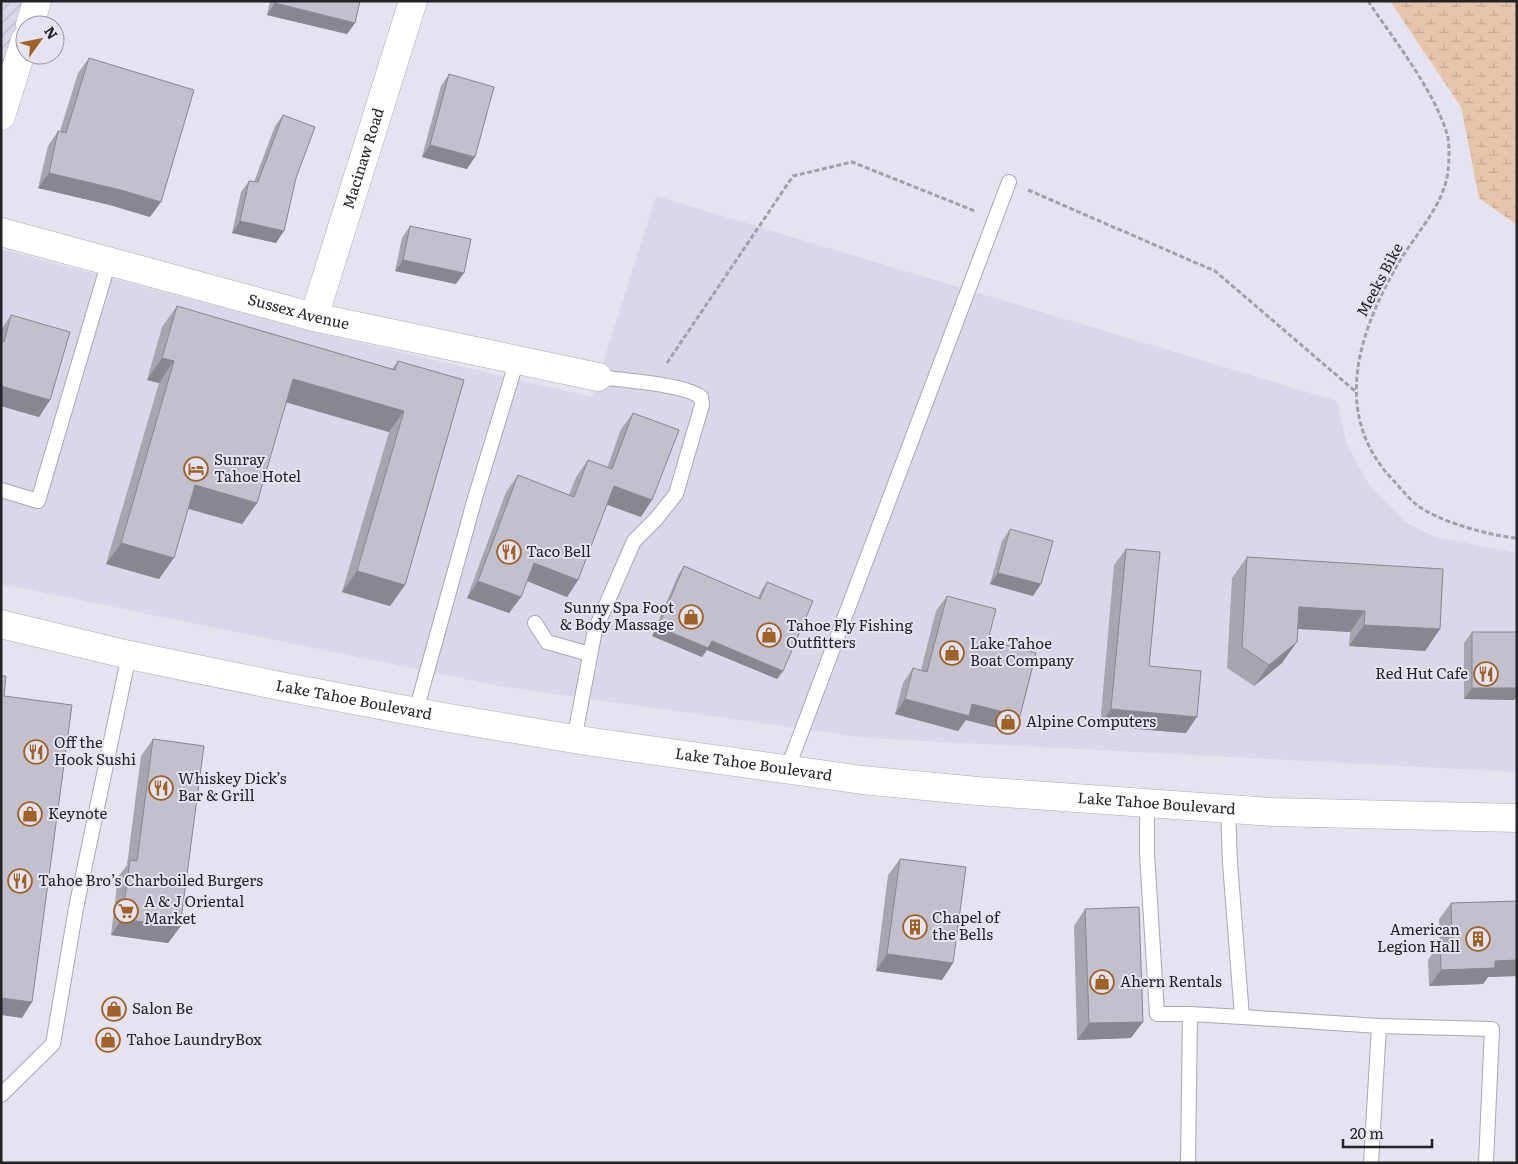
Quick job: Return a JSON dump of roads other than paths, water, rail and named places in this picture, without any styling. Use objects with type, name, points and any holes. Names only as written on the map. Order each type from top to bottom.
[{"type":"main road","points":[[33,15],[37,1]]},
{"type":"main road","name":"Macinaw Road","points":[[314,316],[413,1]]},
{"type":"main road","points":[[1,116],[17,65]]},
{"type":"main road","name":"Sussex Avenue","points":[[1,232],[314,316],[598,377]]},
{"type":"main road","name":"Lake Tahoe Boulevard","points":[[1,624],[129,655],[280,686],[574,740],[862,780],[1273,812],[1517,818]]},
{"type":"lane","points":[[788,770],[1008,182]]},
{"type":"lane","points":[[1,490],[38,501],[109,261]]},
{"type":"lane","points":[[416,711],[475,498],[517,360]]},
{"type":"lane","points":[[574,740],[595,630],[634,541],[656,520],[676,494],[702,404],[701,397],[695,393],[652,384],[598,377]]},
{"type":"lane","points":[[535,623],[547,642],[590,654]]},
{"type":"lane","points":[[1,1096],[53,1044],[76,908],[129,655]]},
{"type":"lane","points":[[1146,803],[1147,854],[1158,1014],[1190,1014],[1379,1026],[1492,1029],[1486,1163]]},
{"type":"lane","points":[[1228,808],[1230,863],[1242,1017]]},
{"type":"lane","points":[[1188,1163],[1190,1014]]},
{"type":"lane","points":[[1371,1163],[1379,1026]]},
{"type":"place","name":"Sunray Tahoe Hotel","points":[[196,469]]},
{"type":"place","name":"Taco Bell","points":[[509,552]]},
{"type":"place","name":"Sunny Spa Foot & Body Massage","points":[[691,617]]},
{"type":"place","name":"Tahoe Fly Fishing Outfitters","points":[[769,635]]},
{"type":"place","name":"Lake Tahoe Boat Company","points":[[952,653]]},
{"type":"place","name":"Red Hut Cafe","points":[[1486,674]]},
{"type":"place","name":"Alpine Computers","points":[[1008,722]]},
{"type":"place","name":"Off the Hook Sushi","points":[[36,752]]},
{"type":"place","name":"Whiskey Dick’s Bar & Grill","points":[[161,788]]},
{"type":"place","name":"Keynote","points":[[30,814]]},
{"type":"place","name":"Tahoe Bro’s Charboiled Burgers","points":[[20,881]]},
{"type":"place","name":"A & J Oriental Market","points":[[126,911]]},
{"type":"place","name":"Chapel of the Bells","points":[[915,927]]},
{"type":"place","name":"American Legion Hall","points":[[1478,939]]},
{"type":"place","name":"Ahern Rentals","points":[[1102,982]]},
{"type":"place","name":"Salon Be","points":[[114,1009]]},
{"type":"place","name":"Tahoe LaundryBox","points":[[108,1040]]}]
